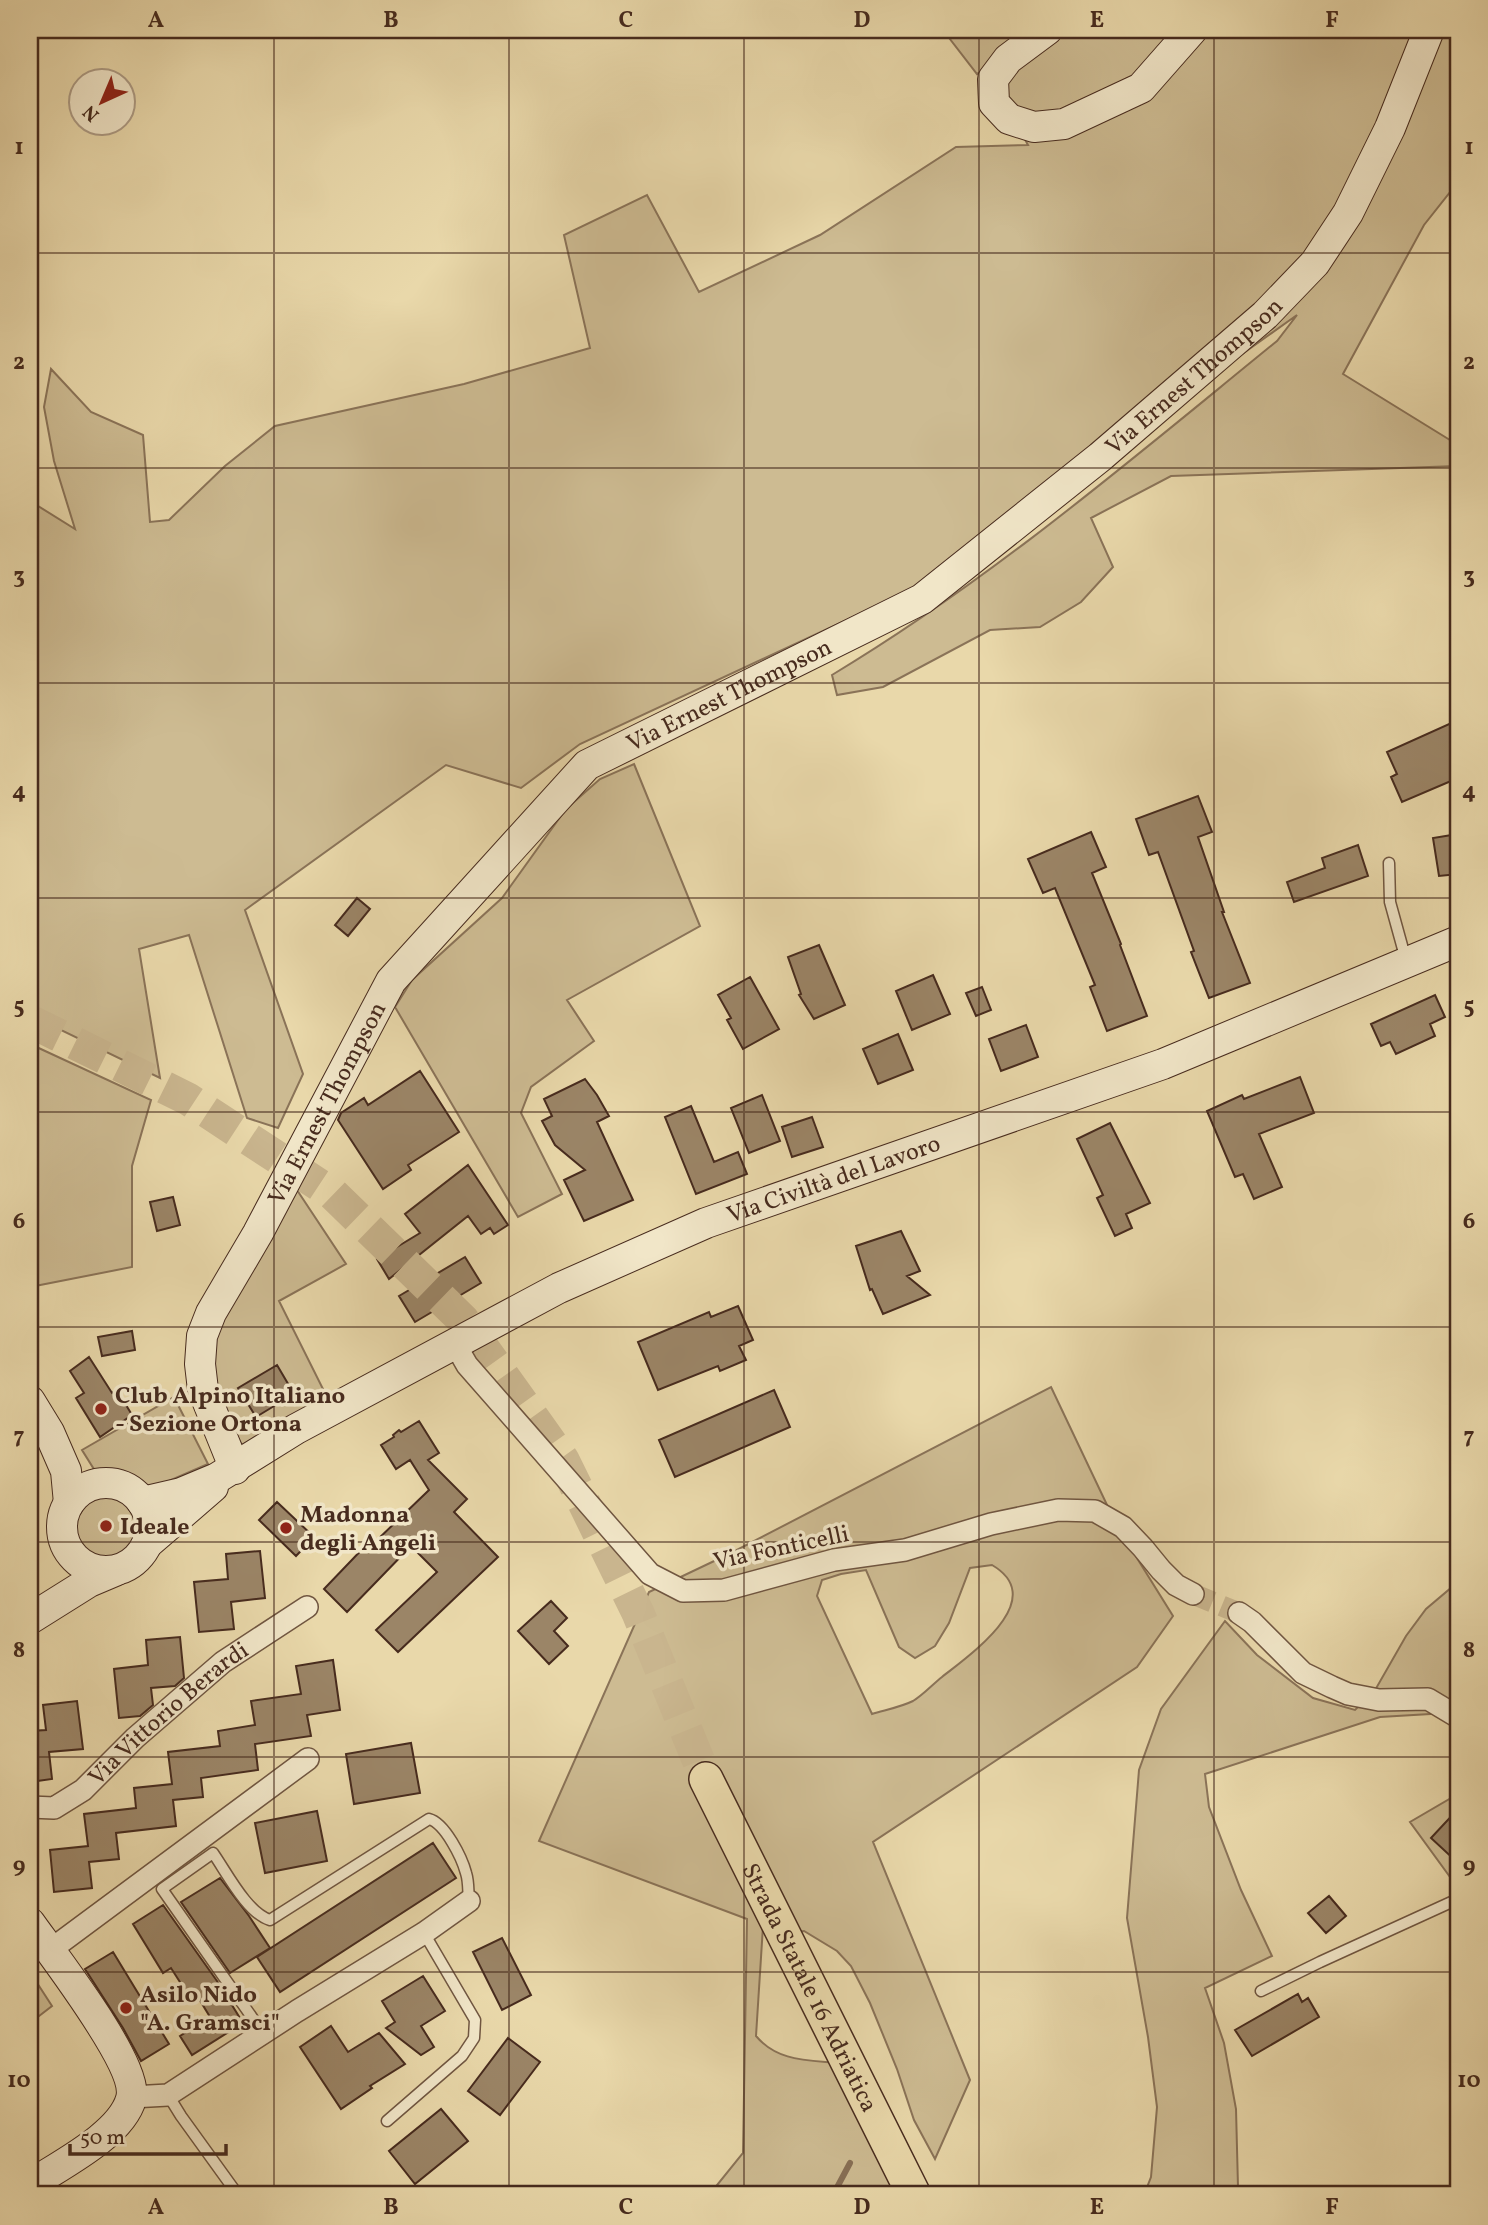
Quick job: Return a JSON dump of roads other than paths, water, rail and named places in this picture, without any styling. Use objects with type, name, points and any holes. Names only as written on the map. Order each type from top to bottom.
[{"type":"main road","name":"Strada Statale 16 Adriatica","points":[[706,1779],[914,2195]]},
{"type":"street","points":[[1047,30],[1009,59],[993,79],[995,103],[1009,119],[1034,127],[1064,124],[1142,88],[1192,30]]},
{"type":"street","name":"Via Ernest Thompson","points":[[235,1469],[203,1390],[200,1364],[202,1336],[211,1313],[265,1221],[391,981],[587,765],[922,599],[1100,457],[1265,315],[1315,263],[1348,213],[1391,128],[1429,30]]},
{"type":"street","name":"Via Civiltà del Lavoro","points":[[147,1544],[235,1469],[296,1429],[559,1288],[706,1223],[1163,1064],[1458,942]]},
{"type":"street","name":"Via Fonticelli","points":[[455,1344],[467,1365],[650,1574],[683,1591],[724,1590],[834,1560],[905,1550],[991,1524],[1058,1510],[1095,1511],[1123,1527],[1176,1585],[1193,1594]]},
{"type":"street","points":[[30,1401],[49,1432],[66,1471],[69,1503]]},
{"type":"street","points":[[49,1432],[74,1460],[105,1483]]},
{"type":"street","name":"Via Civiltà del Lavoro","points":[[142,1502],[190,1489],[235,1469]]},
{"type":"street","points":[[38,1613],[89,1582],[128,1566],[147,1544],[149,1515],[142,1502],[119,1485],[105,1483],[78,1493],[69,1503],[62,1530],[73,1556],[92,1569],[115,1570]]},
{"type":"street","points":[[38,1613],[62,1583],[73,1556]]},
{"type":"street","name":"Via Vittorio Berardi","points":[[30,1807],[54,1808],[83,1790],[135,1738],[223,1662],[307,1607]]},
{"type":"street","points":[[1239,1613],[1252,1622],[1303,1673],[1332,1687],[1348,1694],[1379,1700],[1428,1699],[1458,1717]]},
{"type":"street","points":[[49,1951],[307,1759]]},
{"type":"street","points":[[132,2097],[168,2095],[469,1902]]},
{"type":"street","points":[[30,1923],[107,2034],[126,2069],[132,2097],[120,2120],[100,2139],[30,2185]]},
{"type":"lane","points":[[1389,863],[1390,902],[1407,963]]},
{"type":"lane","points":[[263,2033],[162,1889],[213,1853],[250,1907],[261,1918],[270,1920],[429,1819],[445,1829],[466,1872],[469,1902]]},
{"type":"lane","points":[[1261,1991],[1458,1899]]},
{"type":"lane","points":[[387,2121],[462,2056],[474,2038],[475,2020],[424,1933]]},
{"type":"lane","points":[[168,2095],[239,2195]]},
{"type":"waterway","points":[[833,2195],[850,2163]]},
{"type":"tunnel","points":[[30,1021],[188,1099],[333,1194],[463,1320],[563,1460],[638,1613],[706,1779]]},
{"type":"tunnel","points":[[1193,1594],[1239,1613]]},
{"type":"place","name":"Club Alpino Italiano - Sezione Ortona","points":[[101,1409]]},
{"type":"place","name":"Ideale","points":[[106,1526]]},
{"type":"place","name":"Madonna degli Angeli","points":[[286,1528]]},
{"type":"place","name":"Asilo Nido \"A. Gramsci\"","points":[[126,2008]]}]
